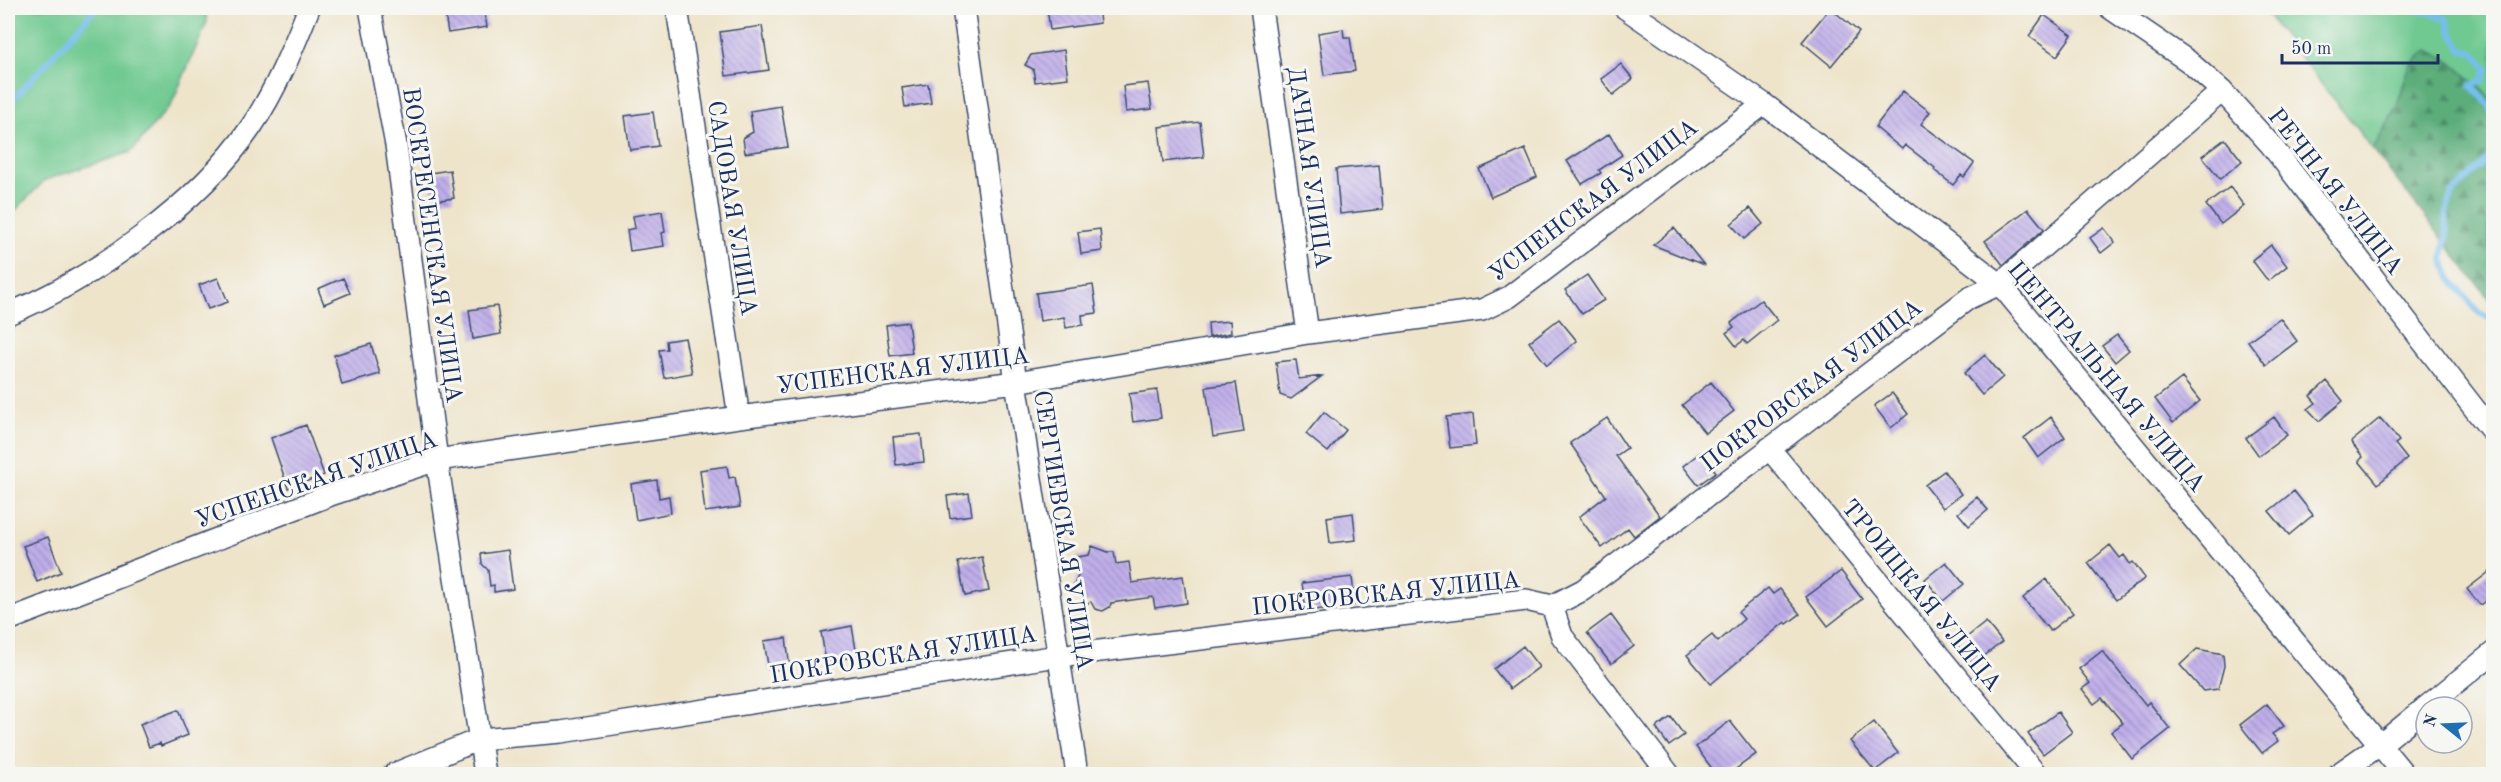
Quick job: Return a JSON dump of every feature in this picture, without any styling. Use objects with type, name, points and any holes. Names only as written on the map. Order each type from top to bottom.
[{"type":"street","points":[[8,314],[58,291],[101,265],[187,197],[233,152],[252,126],[273,89],[309,8]]},
{"type":"street","name":"ВОСКРЕСЕНСКАЯ УЛИЦА","points":[[370,8],[396,145],[437,460],[485,774]]},
{"type":"street","name":"САДОВАЯ УЛИЦА","points":[[677,8],[739,417]]},
{"type":"street","name":"СЕРГИЕВСКАЯ УЛИЦА","points":[[963,8],[1016,382],[1077,774]]},
{"type":"street","name":"ДАЧНАЯ УЛИЦА","points":[[1261,8],[1308,333]]},
{"type":"street","name":"ЦЕНТРАЛЬНАЯ УЛИЦА","points":[[1625,8],[1764,104],[2000,284],[2404,774]]},
{"type":"street","name":"РЕЧНАЯ УЛИЦА","points":[[2110,8],[2188,61],[2222,91],[2271,145],[2493,434]]},
{"type":"street","name":"ПОКРОВСКАЯ УЛИЦА","points":[[394,774],[480,739],[561,732],[1058,656],[1526,600],[1552,606],[1583,590],[1969,298],[2000,284],[2222,91]]},
{"type":"street","name":"УСПЕНСКАЯ УЛИЦА","points":[[8,620],[333,494],[437,460],[739,417],[1016,382],[1308,333],[1482,310],[1509,297],[1764,104]]},
{"type":"street","name":"ТРОИЦКАЯ УЛИЦА","points":[[1769,448],[2036,774]]},
{"type":"street","points":[[1552,606],[1562,636],[1669,774]]},
{"type":"street","points":[[2441,695],[2493,652]]},
{"type":"street","points":[[2338,774],[2381,744],[2414,717]]},
{"type":"green space","points":[[8,8],[205,8],[207,22],[172,103],[131,152],[45,180],[8,218]]},
{"type":"green space","points":[[2262,8],[2493,8],[2493,100],[2447,59],[2410,65],[2397,106],[2373,150]]},
{"type":"green space","points":[[2428,50],[2447,59],[2493,100],[2494,184],[2489,199],[2489,249],[2493,255],[2493,304],[2373,150],[2397,106],[2410,65]]},
{"type":"green space","points":[[2493,184],[2493,255],[2489,249],[2489,199]]},
{"type":"building","points":[[444,8],[484,8],[487,27],[448,33]]},
{"type":"building","points":[[1047,8],[1098,8],[1100,23],[1050,30]]},
{"type":"building","points":[[1830,8],[1859,32],[1831,66],[1802,42]]},
{"type":"building","points":[[2044,15],[2072,35],[2057,56],[2029,36]]},
{"type":"building","points":[[762,26],[769,70],[726,76],[720,32]]},
{"type":"building","points":[[1343,29],[1344,37],[1350,37],[1355,71],[1324,75],[1318,33]]},
{"type":"building","points":[[1064,50],[1068,78],[1035,82],[1033,69],[1025,65],[1031,55]]},
{"type":"building","points":[[1621,64],[1633,79],[1613,95],[1601,79]]},
{"type":"building","points":[[1148,83],[1152,109],[1126,112],[1123,86]]},
{"type":"building","points":[[928,84],[931,103],[905,107],[902,88]]},
{"type":"building","points":[[1903,91],[1930,112],[1921,124],[1974,163],[1964,177],[1961,175],[1953,185],[1905,145],[1902,149],[1875,127]]},
{"type":"building","points":[[781,106],[788,147],[745,153],[743,138],[753,132],[750,111]]},
{"type":"building","points":[[653,112],[658,146],[630,150],[625,116]]},
{"type":"building","points":[[1200,122],[1204,157],[1163,162],[1159,127]]},
{"type":"building","points":[[1609,134],[1622,155],[1599,170],[1601,173],[1582,184],[1567,161]]},
{"type":"building","points":[[2225,139],[2242,161],[2220,179],[2202,156]]},
{"type":"building","points":[[1525,149],[1537,177],[1491,197],[1479,169]]},
{"type":"building","points":[[1379,165],[1383,209],[1340,214],[1336,169]]},
{"type":"building","points":[[450,170],[454,198],[434,201],[430,173]]},
{"type":"building","points":[[2230,187],[2244,206],[2221,224],[2206,205]]},
{"type":"building","points":[[1750,208],[1763,224],[1744,239],[1731,224]]},
{"type":"building","points":[[2028,209],[2044,229],[2003,265],[1985,241]]},
{"type":"building","points":[[662,211],[664,246],[630,251],[627,230],[635,228],[633,216]]},
{"type":"building","points":[[1674,228],[1704,265],[1653,245]]},
{"type":"building","points":[[2104,228],[2115,242],[2101,253],[2090,238]]},
{"type":"building","points":[[1100,229],[1102,251],[1081,254],[1078,232]]},
{"type":"building","points":[[2271,245],[2287,266],[2268,281],[2252,260]]},
{"type":"building","points":[[1587,275],[1604,300],[1582,314],[1565,290]]},
{"type":"building","points":[[218,278],[228,302],[208,309],[199,285]]},
{"type":"building","points":[[343,278],[350,293],[324,304],[318,289]]},
{"type":"building","points":[[1093,285],[1097,313],[1082,315],[1083,325],[1066,328],[1064,317],[1040,321],[1036,293]]},
{"type":"building","points":[[1761,300],[1777,320],[1747,344],[1744,340],[1736,346],[1726,333],[1734,327],[1731,323]]},
{"type":"building","points":[[497,306],[501,334],[473,339],[469,310]]},
{"type":"building","points":[[2280,318],[2297,341],[2266,365],[2248,341]]},
{"type":"building","points":[[1559,319],[1577,341],[1547,365],[1529,342]]},
{"type":"building","points":[[1230,321],[1231,333],[1209,337],[1208,323]]},
{"type":"building","points":[[908,322],[912,353],[890,356],[886,325]]},
{"type":"building","points":[[2117,335],[2129,350],[2115,362],[2102,346]]},
{"type":"building","points":[[685,338],[692,373],[664,378],[659,350],[667,349],[666,341]]},
{"type":"building","points":[[371,344],[380,374],[342,385],[334,355]]},
{"type":"building","points":[[1985,355],[2003,377],[1982,395],[1964,373]]},
{"type":"building","points":[[1296,360],[1299,379],[1322,376],[1291,399],[1280,395],[1276,362]]},
{"type":"building","points":[[2182,378],[2200,401],[2173,423],[2155,399]]},
{"type":"building","points":[[2327,381],[2343,401],[2319,421],[2308,409],[2316,403],[2310,396]]},
{"type":"building","points":[[1711,382],[1734,411],[1705,433],[1682,405]]},
{"type":"building","points":[[1236,383],[1244,432],[1213,437],[1206,387]]},
{"type":"building","points":[[1157,390],[1161,418],[1133,422],[1129,394]]},
{"type":"building","points":[[1892,393],[1908,414],[1891,428],[1874,406]]},
{"type":"building","points":[[1324,412],[1346,430],[1328,452],[1306,434]]},
{"type":"building","points":[[1473,414],[1476,445],[1450,448],[1446,417]]},
{"type":"building","points":[[2051,417],[2065,437],[2038,458],[2024,438]]},
{"type":"building","points":[[2274,417],[2287,435],[2259,456],[2246,438]]},
{"type":"building","points":[[1607,418],[1627,448],[1616,456],[1660,516],[1634,536],[1628,528],[1602,548],[1579,517],[1606,496],[1570,443]]},
{"type":"building","points":[[2380,418],[2399,441],[2395,444],[2407,459],[2378,484],[2359,461],[2363,457],[2351,442]]},
{"type":"building","points":[[306,425],[324,475],[288,488],[271,438]]},
{"type":"building","points":[[921,434],[924,462],[896,465],[893,437]]},
{"type":"building","points":[[1701,452],[1716,472],[1698,485],[1683,466]]},
{"type":"building","points":[[727,466],[729,478],[735,477],[740,507],[705,512],[700,470]]},
{"type":"building","points":[[1944,471],[1961,494],[1943,508],[1925,485]]},
{"type":"building","points":[[657,480],[659,498],[669,496],[671,513],[636,520],[631,484]]},
{"type":"building","points":[[2294,491],[2313,515],[2289,535],[2269,511]]},
{"type":"building","points":[[969,493],[972,515],[950,518],[947,496]]},
{"type":"building","points":[[1977,497],[1988,510],[1969,526],[1958,513]]},
{"type":"building","points":[[1353,513],[1356,540],[1330,543],[1327,517]]},
{"type":"building","points":[[48,537],[61,572],[37,582],[23,546]]},
{"type":"building","points":[[2110,545],[2120,558],[2124,555],[2130,564],[2133,562],[2145,578],[2116,600],[2088,563]]},
{"type":"building","points":[[1092,546],[1114,552],[1116,564],[1129,562],[1132,583],[1183,576],[1187,603],[1155,608],[1153,597],[1111,603],[1110,607],[1103,611],[1095,609],[1091,602],[1083,604],[1081,591],[1073,588],[1079,574],[1077,557],[1089,555]]},
{"type":"building","points":[[508,550],[513,589],[494,592],[494,585],[490,586],[488,570],[482,564],[481,554]]},
{"type":"building","points":[[982,557],[989,591],[965,596],[958,562]]},
{"type":"building","points":[[1946,562],[1964,584],[1943,601],[1925,579]]},
{"type":"building","points":[[2493,569],[2493,595],[2480,605],[2467,589]]},
{"type":"building","points":[[1841,571],[1862,599],[1828,626],[1806,597]]},
{"type":"building","points":[[1352,577],[1355,605],[1306,611],[1302,583]]},
{"type":"building","points":[[2046,579],[2073,613],[2050,631],[2023,598]]},
{"type":"building","points":[[1768,588],[1773,594],[1780,589],[1800,614],[1787,624],[1785,622],[1711,684],[1687,655],[1712,635],[1718,642],[1744,619],[1738,612]]},
{"type":"building","points":[[1611,615],[1634,646],[1611,664],[1587,633]]},
{"type":"building","points":[[1986,622],[2002,642],[1973,665],[1957,645]]},
{"type":"building","points":[[852,626],[857,656],[826,662],[821,632]]},
{"type":"building","points":[[786,638],[790,668],[769,671],[764,641]]},
{"type":"building","points":[[1523,646],[1539,667],[1510,689],[1494,669]]},
{"type":"building","points":[[2197,649],[2223,654],[2224,666],[2218,689],[2203,691],[2180,665]]},
{"type":"building","points":[[2102,651],[2146,705],[2149,702],[2170,729],[2132,759],[2111,732],[2123,723],[2102,698],[2094,704],[2082,689],[2090,683],[2079,669]]},
{"type":"building","points":[[2267,704],[2284,726],[2272,734],[2278,741],[2262,753],[2240,725]]},
{"type":"building","points":[[178,710],[188,735],[161,746],[160,743],[149,747],[140,724]]},
{"type":"building","points":[[2058,712],[2072,732],[2043,754],[2028,734]]},
{"type":"building","points":[[1671,717],[1684,735],[1669,746],[1656,728]]},
{"type":"building","points":[[1730,721],[1756,754],[1729,774],[1716,774],[1696,747]]},
{"type":"building","points":[[1874,722],[1898,753],[1875,771],[1850,741]]},
{"type":"waterway","points":[[8,105],[96,8]]},
{"type":"waterway","points":[[2357,8],[2361,12],[2375,11],[2377,8]]},
{"type":"waterway","points":[[2413,8],[2447,19],[2449,28],[2461,50],[2474,53],[2487,68],[2483,81],[2470,85],[2490,106],[2494,123]]},
{"type":"waterway","points":[[2494,145],[2491,156],[2453,193],[2446,212],[2447,233],[2443,259],[2450,278],[2479,313],[2494,319]]}]
